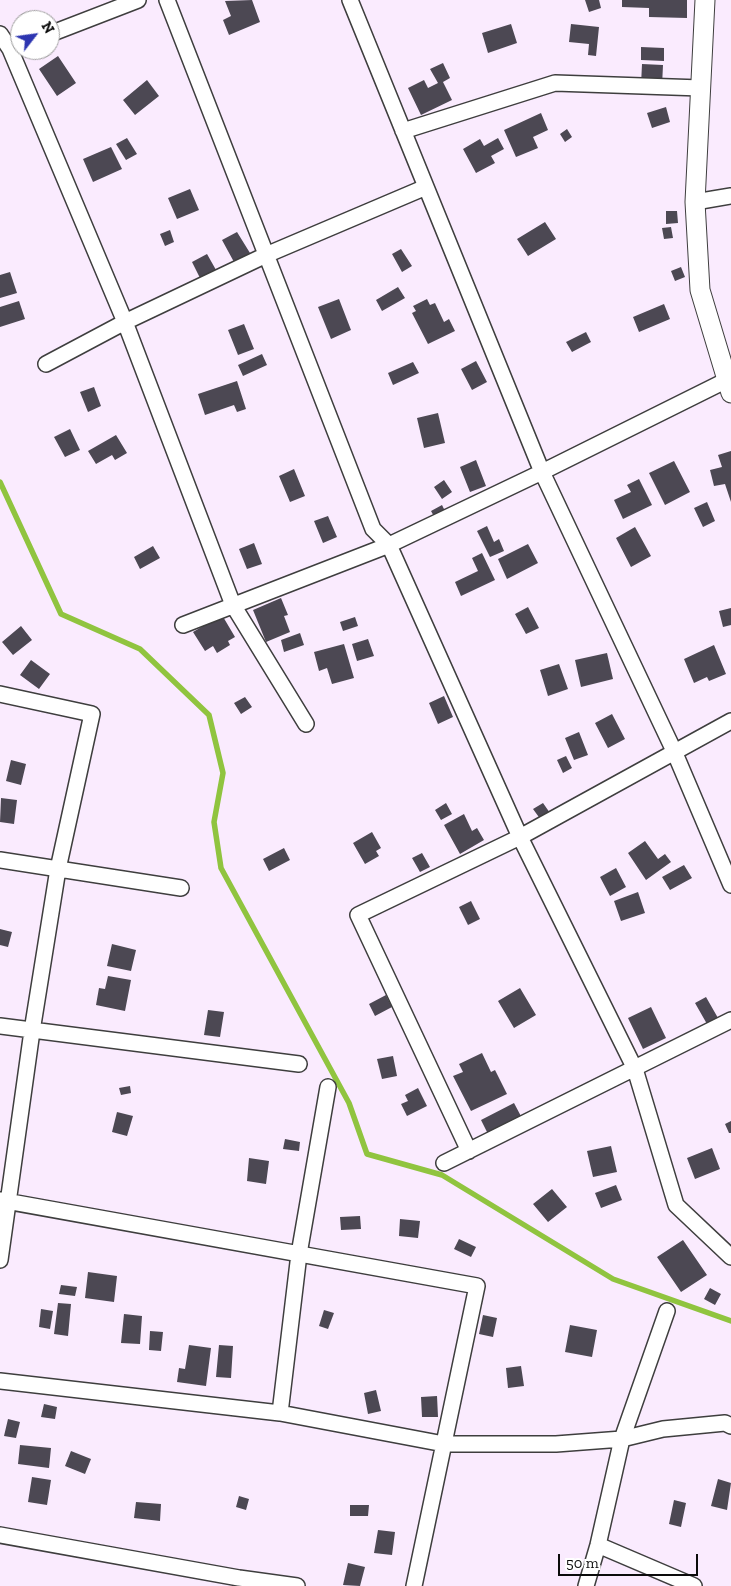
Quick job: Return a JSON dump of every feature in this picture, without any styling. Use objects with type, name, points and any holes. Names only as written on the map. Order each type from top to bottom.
[{"type":"street","points":[[60,30],[138,0]]},
{"type":"street","points":[[167,0],[372,529],[389,545],[520,837],[635,1069],[676,1206],[731,1257]]},
{"type":"street","points":[[350,0],[542,472],[674,751],[731,885]]},
{"type":"street","points":[[183,625],[389,545],[542,472],[729,387],[725,356],[700,290],[695,202],[705,0]]},
{"type":"street","points":[[0,34],[10,43]]},
{"type":"street","points":[[20,60],[125,322],[233,605],[306,724]]},
{"type":"street","points":[[403,131],[555,83],[701,88]]},
{"type":"street","points":[[46,364],[125,322],[266,255],[426,187]]},
{"type":"street","points":[[695,202],[731,196]]},
{"type":"street","points":[[0,694],[92,714],[58,869],[4,1201],[0,1260]]},
{"type":"street","points":[[469,1151],[358,914],[520,837],[731,721]]},
{"type":"street","points":[[0,860],[180,888]]},
{"type":"street","points":[[444,1163],[731,1020]]},
{"type":"street","points":[[0,1026],[299,1064]]},
{"type":"street","points":[[280,1413],[299,1254],[328,1087]]},
{"type":"street","points":[[4,1201],[477,1286],[414,1586]]},
{"type":"street","points":[[586,1586],[598,1545],[622,1439],[667,1311]]},
{"type":"street","points":[[0,1381],[280,1413],[444,1444],[556,1444],[622,1439],[663,1429],[725,1423],[731,1426]]},
{"type":"street","points":[[0,1535],[239,1582],[297,1586]]},
{"type":"street","points":[[598,1545],[694,1586]]},
{"type":"building","points":[[252,0],[260,22],[229,35],[223,20],[231,16],[225,1]]},
{"type":"building","points":[[585,0],[599,0],[601,8],[589,12]]},
{"type":"building","points":[[622,0],[687,0],[687,18],[649,17],[649,8],[622,7]]},
{"type":"building","points":[[511,24],[517,43],[488,53],[482,33]]},
{"type":"building","points":[[571,24],[599,27],[596,56],[588,55],[589,44],[569,42]]},
{"type":"building","points":[[641,47],[664,48],[664,61],[641,60]]},
{"type":"building","points":[[60,59],[76,83],[57,96],[39,69],[52,60]]},
{"type":"building","points":[[443,63],[450,78],[443,82],[452,100],[421,115],[408,88],[424,80],[428,88],[438,83],[430,69]]},
{"type":"building","points":[[642,64],[663,65],[662,86],[641,85]]},
{"type":"building","points":[[147,80],[159,96],[135,115],[123,100]]},
{"type":"building","points":[[666,107],[670,122],[652,128],[647,113]]},
{"type":"building","points":[[541,113],[548,130],[533,137],[538,148],[516,157],[504,130]]},
{"type":"building","points":[[567,129],[572,137],[565,142],[560,134]]},
{"type":"building","points":[[127,138],[137,154],[126,160],[116,144]]},
{"type":"building","points":[[498,138],[504,149],[491,156],[495,163],[476,173],[463,149],[480,139],[484,146]]},
{"type":"building","points":[[111,147],[122,169],[93,182],[83,159]]},
{"type":"building","points":[[190,189],[199,210],[177,219],[168,198]]},
{"type":"building","points":[[666,211],[677,211],[678,223],[666,224]]},
{"type":"building","points":[[545,222],[556,239],[528,256],[517,239]]},
{"type":"building","points":[[671,227],[673,238],[664,239],[662,228]]},
{"type":"building","points":[[170,230],[174,242],[165,246],[160,234]]},
{"type":"building","points":[[237,232],[250,253],[234,262],[222,240]]},
{"type":"building","points":[[401,249],[412,266],[402,272],[392,254]]},
{"type":"building","points":[[207,254],[220,277],[204,286],[192,262]]},
{"type":"building","points":[[681,267],[685,277],[675,281],[671,271]]},
{"type":"building","points":[[10,272],[17,293],[0,298],[0,275]]},
{"type":"building","points":[[398,287],[405,298],[382,311],[376,300]]},
{"type":"building","points":[[339,299],[351,330],[331,339],[318,307]]},
{"type":"building","points":[[427,299],[430,305],[435,303],[444,322],[449,319],[455,331],[428,344],[412,313],[416,311],[413,306]]},
{"type":"building","points":[[19,301],[25,319],[0,327],[0,307]]},
{"type":"building","points":[[664,304],[670,319],[639,332],[633,317]]},
{"type":"building","points":[[244,324],[254,349],[238,355],[228,330]]},
{"type":"building","points":[[586,332],[591,342],[572,352],[566,342]]},
{"type":"building","points":[[262,354],[267,365],[243,376],[238,365]]},
{"type":"building","points":[[476,361],[487,382],[472,390],[461,369]]},
{"type":"building","points":[[413,362],[419,373],[393,385],[388,373]]},
{"type":"building","points":[[237,381],[246,409],[237,412],[234,405],[205,415],[198,394]]},
{"type":"building","points":[[94,387],[101,406],[88,412],[80,392]]},
{"type":"building","points":[[438,413],[445,443],[424,448],[417,418]]},
{"type":"building","points":[[70,429],[80,450],[65,457],[54,437]]},
{"type":"building","points":[[116,435],[127,453],[115,460],[112,455],[96,464],[88,451]]},
{"type":"building","points":[[731,451],[731,502],[725,484],[714,486],[710,470],[722,467],[718,455]]},
{"type":"building","points":[[476,460],[486,486],[470,492],[460,467]]},
{"type":"building","points":[[674,461],[690,492],[665,505],[649,473]]},
{"type":"building","points":[[294,469],[305,496],[290,502],[279,476]]},
{"type":"building","points":[[639,479],[652,505],[623,519],[614,500],[631,492],[627,485]]},
{"type":"building","points":[[444,480],[452,492],[442,499],[434,487]]},
{"type":"building","points":[[707,502],[715,521],[703,527],[694,508]]},
{"type":"building","points":[[442,505],[447,515],[436,520],[431,511]]},
{"type":"building","points":[[328,516],[337,537],[323,543],[314,521]]},
{"type":"building","points":[[487,526],[494,542],[499,539],[504,551],[490,557],[477,531]]},
{"type":"building","points":[[635,527],[651,556],[631,567],[616,538]]},
{"type":"building","points":[[254,543],[262,564],[247,569],[239,549]]},
{"type":"building","points":[[528,544],[538,563],[507,579],[498,559]]},
{"type":"building","points":[[153,546],[160,558],[140,569],[134,557]]},
{"type":"building","points":[[482,553],[495,580],[461,596],[455,582],[478,571],[472,558]]},
{"type":"building","points":[[281,598],[288,615],[284,616],[290,632],[266,642],[253,610]]},
{"type":"building","points":[[528,607],[539,628],[526,634],[515,614]]},
{"type":"building","points":[[731,608],[731,625],[723,627],[719,611]]},
{"type":"building","points":[[222,615],[235,637],[228,641],[230,645],[217,653],[213,646],[205,651],[193,632]]},
{"type":"building","points":[[355,617],[358,626],[343,631],[340,622]]},
{"type":"building","points":[[21,626],[32,640],[13,655],[2,642]]},
{"type":"building","points":[[300,633],[304,645],[284,652],[281,640]]},
{"type":"building","points":[[368,639],[374,656],[357,661],[352,644]]},
{"type":"building","points":[[344,644],[354,678],[332,684],[327,668],[319,671],[314,652]]},
{"type":"building","points":[[714,645],[726,674],[709,681],[707,677],[694,683],[684,659]]},
{"type":"building","points":[[607,653],[613,679],[581,687],[575,660]]},
{"type":"building","points":[[31,660],[50,674],[39,689],[20,675]]},
{"type":"building","points":[[559,664],[568,689],[548,696],[540,670]]},
{"type":"building","points":[[444,696],[453,717],[438,724],[429,703]]},
{"type":"building","points":[[245,697],[252,707],[241,714],[234,703]]},
{"type":"building","points":[[612,714],[625,739],[608,748],[595,723]]},
{"type":"building","points":[[579,732],[588,755],[574,760],[565,738]]},
{"type":"building","points":[[566,756],[572,768],[563,773],[557,760]]},
{"type":"building","points":[[11,760],[26,764],[21,785],[6,781]]},
{"type":"building","points":[[1,798],[17,800],[14,824],[0,822]]},
{"type":"building","points":[[446,803],[452,814],[441,820],[435,810]]},
{"type":"building","points":[[543,803],[550,813],[541,820],[533,809]]},
{"type":"building","points":[[464,814],[472,831],[477,828],[484,840],[460,854],[444,825]]},
{"type":"building","points":[[372,832],[381,848],[376,851],[379,856],[365,864],[353,843]]},
{"type":"building","points":[[645,841],[658,859],[665,854],[671,862],[646,880],[628,853]]},
{"type":"building","points":[[284,848],[290,860],[269,871],[263,859]]},
{"type":"building","points":[[422,853],[430,867],[420,872],[412,858]]},
{"type":"building","points":[[684,865],[692,878],[670,890],[662,877]]},
{"type":"building","points":[[616,868],[626,887],[610,896],[600,877]]},
{"type":"building","points":[[638,892],[645,913],[621,921],[614,901]]},
{"type":"building","points":[[471,901],[480,919],[468,925],[459,907]]},
{"type":"building","points":[[0,929],[12,932],[8,947],[0,945]]},
{"type":"building","points":[[112,944],[136,950],[131,971],[107,966]]},
{"type":"building","points":[[108,976],[131,980],[125,1011],[96,1005],[99,988],[105,989]]},
{"type":"building","points":[[520,988],[536,1015],[514,1028],[498,1001]]},
{"type":"building","points":[[386,995],[392,1007],[375,1016],[369,1004]]},
{"type":"building","points":[[706,997],[718,1018],[707,1024],[695,1003]]},
{"type":"building","points":[[651,1007],[666,1038],[643,1049],[628,1018]]},
{"type":"building","points":[[208,1010],[224,1012],[220,1037],[204,1035]]},
{"type":"building","points":[[482,1053],[491,1072],[495,1070],[507,1094],[471,1111],[453,1076],[463,1072],[459,1064]]},
{"type":"building","points":[[393,1056],[397,1076],[382,1079],[377,1059]]},
{"type":"building","points":[[130,1086],[131,1093],[121,1095],[119,1088]]},
{"type":"building","points":[[418,1088],[427,1106],[407,1116],[401,1104],[408,1101],[405,1095]]},
{"type":"building","points":[[514,1103],[523,1120],[490,1138],[481,1120]]},
{"type":"building","points":[[117,1112],[133,1116],[127,1136],[112,1132]]},
{"type":"building","points":[[731,1121],[731,1133],[729,1133],[725,1124]]},
{"type":"building","points":[[285,1139],[300,1142],[299,1151],[283,1149]]},
{"type":"building","points":[[611,1146],[617,1172],[593,1177],[587,1151]]},
{"type":"building","points":[[712,1148],[720,1169],[695,1179],[687,1158]]},
{"type":"building","points":[[249,1158],[269,1161],[266,1184],[247,1181]]},
{"type":"building","points":[[616,1185],[622,1200],[601,1208],[595,1193]]},
{"type":"building","points":[[552,1189],[567,1207],[548,1222],[533,1204]]},
{"type":"building","points":[[360,1216],[361,1229],[341,1230],[340,1217]]},
{"type":"building","points":[[400,1219],[420,1221],[418,1238],[399,1236]]},
{"type":"building","points":[[459,1239],[476,1247],[471,1257],[454,1249]]},
{"type":"building","points":[[683,1240],[707,1275],[681,1292],[657,1257]]},
{"type":"building","points":[[88,1272],[117,1276],[114,1302],[85,1298]]},
{"type":"building","points":[[61,1285],[77,1287],[75,1296],[59,1294]]},
{"type":"building","points":[[710,1288],[721,1294],[715,1305],[704,1299]]},
{"type":"building","points":[[58,1303],[71,1304],[68,1336],[54,1334]]},
{"type":"building","points":[[41,1309],[53,1311],[50,1329],[39,1327]]},
{"type":"building","points":[[324,1310],[334,1313],[328,1329],[319,1326]]},
{"type":"building","points":[[124,1314],[142,1316],[140,1344],[121,1343]]},
{"type":"building","points":[[483,1315],[497,1318],[493,1337],[479,1334]]},
{"type":"building","points":[[570,1325],[597,1330],[592,1357],[565,1352]]},
{"type":"building","points":[[150,1331],[163,1332],[161,1351],[149,1350]]},
{"type":"building","points":[[189,1345],[211,1348],[206,1386],[177,1382],[179,1368],[185,1369]]},
{"type":"building","points":[[219,1345],[233,1346],[231,1378],[216,1377]]},
{"type":"building","points":[[521,1366],[524,1386],[508,1388],[506,1368]]},
{"type":"building","points":[[376,1390],[381,1411],[368,1414],[364,1393]]},
{"type":"building","points":[[437,1396],[438,1417],[422,1417],[421,1397]]},
{"type":"building","points":[[44,1404],[57,1407],[55,1419],[41,1417]]},
{"type":"building","points":[[8,1419],[20,1422],[16,1438],[4,1436]]},
{"type":"building","points":[[20,1445],[51,1448],[49,1468],[18,1464]]},
{"type":"building","points":[[71,1451],[91,1459],[85,1474],[65,1466]]},
{"type":"building","points":[[32,1477],[51,1480],[47,1505],[28,1502]]},
{"type":"building","points":[[718,1479],[731,1483],[727,1510],[711,1506]]},
{"type":"building","points":[[239,1496],[249,1499],[246,1510],[236,1507]]},
{"type":"building","points":[[674,1500],[686,1503],[681,1527],[669,1524]]},
{"type":"building","points":[[136,1502],[161,1504],[160,1521],[134,1518]]},
{"type":"building","points":[[350,1505],[369,1505],[368,1516],[350,1516]]},
{"type":"building","points":[[378,1530],[395,1532],[392,1555],[374,1553]]},
{"type":"building","points":[[348,1563],[365,1567],[360,1586],[343,1585]]},
{"type":"waterway","points":[[0,482],[61,614],[140,649],[209,715],[223,773],[214,822],[221,868],[349,1103],[367,1154],[442,1175],[613,1279],[731,1321]]}]
